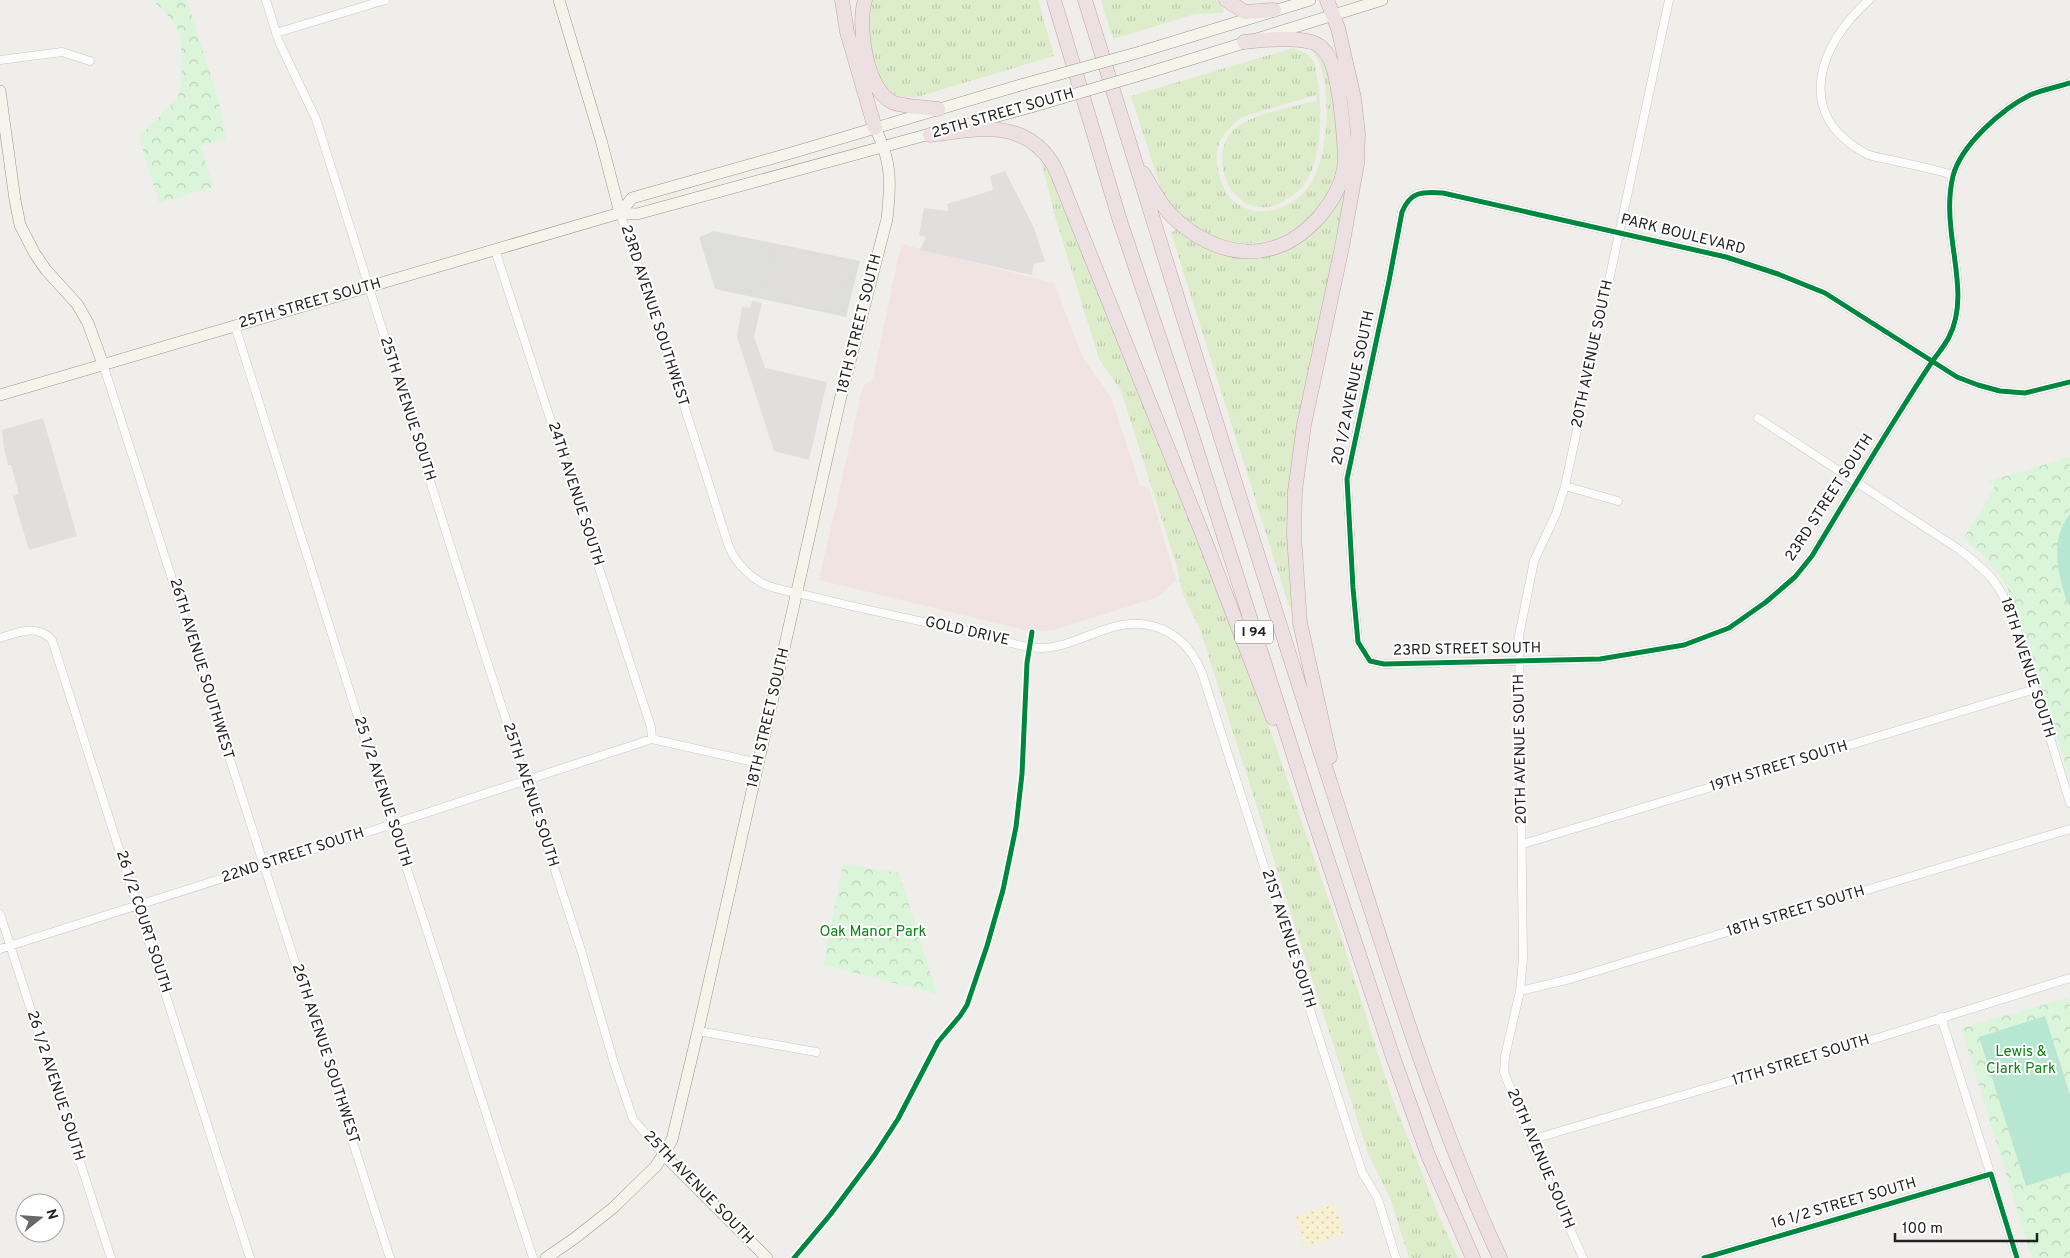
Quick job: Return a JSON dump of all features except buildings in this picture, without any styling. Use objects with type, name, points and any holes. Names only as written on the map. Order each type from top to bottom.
[{"type":"highway","points":[[842,0],[847,32],[874,128]]},
{"type":"highway","points":[[865,0],[861,21],[863,45],[879,91],[893,103],[938,109]]},
{"type":"highway","points":[[1046,0],[1066,41]]},
{"type":"highway","name":"I 94","points":[[1054,0],[1120,221],[1192,436],[1313,816],[1399,1075],[1428,1155],[1473,1258]]},
{"type":"highway","name":"I 94","points":[[1085,0],[1289,657],[1350,845],[1417,1048],[1458,1161],[1500,1258]]},
{"type":"highway","points":[[1226,0],[1245,12],[1274,10]]},
{"type":"highway","points":[[1327,0],[1333,15],[1354,98],[1358,133],[1357,164],[1342,247],[1304,425],[1295,491],[1294,535],[1300,623],[1350,845]]},
{"type":"highway","points":[[1134,160],[1172,216],[1202,240],[1234,251],[1260,251],[1287,244],[1312,225],[1330,204],[1344,169],[1341,115],[1337,84],[1331,60],[1322,47],[1313,42],[1284,39],[1244,42]]},
{"type":"highway","points":[[930,134],[991,128],[1006,130],[1018,134],[1038,147],[1051,162],[1114,313],[1202,533],[1283,745],[1313,816]]},
{"type":"main road","name":"23RD AVENUE SOUTHWEST","points":[[559,0],[601,140],[620,213]]},
{"type":"main road","name":"25TH STREET SOUTH","points":[[620,213],[632,198],[1140,52],[1310,0]]},
{"type":"main road","name":"25TH STREET SOUTH","points":[[0,395],[620,213],[636,214],[1031,107],[1382,0]]},
{"type":"main road","name":"26TH AVENUE SOUTHWEST","points":[[0,91],[20,225],[35,254],[46,270],[77,304],[88,323],[103,364]]},
{"type":"main road","name":"18TH STREET SOUTH","points":[[546,1258],[613,1208],[656,1166],[672,1140],[842,390],[887,219],[890,192],[889,172],[884,146],[874,128]]},
{"type":"main road","name":"25TH AVENUE SOUTH","points":[[663,1154],[767,1258]]},
{"type":"street","name":"25TH AVENUE SOUTH","points":[[266,0],[276,33],[316,119],[633,1119],[663,1154]]},
{"type":"street","points":[[276,33],[385,0]]},
{"type":"street","name":"20TH AVENUE SOUTH","points":[[1583,1258],[1530,1140],[1504,1072],[1505,1056],[1520,991],[1523,958],[1519,636],[1534,561],[1556,514],[1565,486],[1669,0]]},
{"type":"street","points":[[1870,0],[1856,12],[1835,38],[1825,63],[1821,85],[1821,100],[1828,119],[1841,137],[1866,154],[1954,175]]},
{"type":"street","points":[[0,60],[62,52],[90,61]]},
{"type":"street","name":"23RD STREET SOUTH","points":[[1353,588],[1358,642],[1370,661],[1384,664],[1600,659],[1684,645],[1729,628],[1766,602],[1795,577],[1812,556],[1949,337],[1956,320],[1958,304],[1950,200],[1954,175],[1958,164],[1971,145],[1992,121],[2032,94],[2070,83]]},
{"type":"street","name":"PARK BOULEVARD","points":[[1394,253],[1402,212],[1406,203],[1411,196],[1430,192],[1726,257],[1778,274],[1825,293],[1957,376],[2000,391],[2032,392],[2070,382]]},
{"type":"street","name":"23RD AVENUE SOUTHWEST","points":[[620,213],[669,358],[696,449],[729,548],[744,570],[764,584],[797,592]]},
{"type":"street","name":"24TH AVENUE SOUTH","points":[[496,250],[645,709],[652,739]]},
{"type":"street","name":"20 1/2 AVENUE SOUTH","points":[[1353,588],[1348,479],[1394,253]]},
{"type":"street","name":"25 1/2 AVENUE SOUTH","points":[[235,326],[533,1258]]},
{"type":"street","name":"26TH AVENUE SOUTHWEST","points":[[103,364],[390,1258]]},
{"type":"street","name":"18TH AVENUE SOUTH","points":[[1758,418],[1960,550],[1984,569],[2000,586],[2012,614],[2070,803]]},
{"type":"street","points":[[1565,486],[1618,501]]},
{"type":"street","name":"GOLD DRIVE","points":[[797,592],[1000,638],[1029,647],[1044,648],[1059,645],[1120,625],[1142,624],[1164,631]]},
{"type":"street","name":"26 1/2 COURT SOUTH","points":[[0,638],[25,630],[38,630],[52,640],[250,1258]]},
{"type":"street","name":"21ST AVENUE SOUTH","points":[[1164,631],[1180,640],[1191,650],[1202,673],[1362,1172],[1378,1200],[1396,1258]]},
{"type":"street","name":"19TH STREET SOUTH","points":[[1523,844],[2035,689]]},
{"type":"street","points":[[652,739],[758,763]]},
{"type":"street","name":"22ND STREET SOUTH","points":[[0,950],[652,739]]},
{"type":"street","name":"18TH STREET SOUTH","points":[[1520,991],[1617,966],[2070,829]]},
{"type":"street","name":"26 1/2 AVENUE SOUTH","points":[[0,914],[111,1258]]},
{"type":"street","name":"17TH STREET SOUTH","points":[[1530,1140],[1868,1041],[2070,978]]},
{"type":"street","points":[[1941,1017],[2017,1258]]},
{"type":"street","points":[[698,1031],[816,1052]]},
{"type":"street","name":"16 1/2 STREET SOUTH","points":[[1704,1258],[1991,1174]]},
{"type":"shaded area","points":[[1005,171],[1034,228],[1045,261],[1034,264],[1032,275],[920,250],[926,237],[919,235],[924,208],[948,211],[947,204],[993,190],[990,176]]},
{"type":"shaded area","points":[[714,231],[860,261],[846,317],[715,289],[699,237]]},
{"type":"shaded area","points":[[901,244],[1054,283],[1083,358],[1111,397],[1140,485],[1149,488],[1176,580],[1158,597],[1054,630],[1032,632],[819,580],[863,386],[873,379]]},
{"type":"shaded area","points":[[774,246],[848,263],[837,310],[762,294],[767,278],[776,280],[779,267],[771,265]]},
{"type":"shaded area","points":[[752,301],[762,303],[754,337],[765,368],[827,382],[809,460],[774,451],[737,337],[742,307],[750,308]]},
{"type":"shaded area","points":[[43,418],[77,536],[29,550],[13,496],[19,494],[11,465],[8,465],[2,430]]},
{"type":"green space","points":[[153,0],[187,0],[219,102],[226,139],[201,146],[213,187],[159,203],[139,137],[177,99],[181,75],[181,54],[180,36],[176,26]]},
{"type":"green space","points":[[871,0],[1038,0],[1054,56],[917,97],[899,96],[888,89],[874,64],[867,27]]},
{"type":"green space","points":[[1101,0],[1217,0],[1224,10],[1223,13],[1195,14],[1113,39]]},
{"type":"green space","points":[[1293,48],[1308,55],[1316,67],[1320,123],[1316,157],[1311,172],[1304,185],[1285,200],[1267,207],[1253,206],[1241,200],[1231,190],[1225,177],[1222,163],[1223,149],[1228,136],[1238,126],[1254,118],[1276,111],[1317,101],[1316,95],[1242,117],[1230,127],[1221,139],[1217,153],[1222,184],[1229,197],[1239,205],[1251,210],[1263,211],[1276,209],[1288,204],[1300,196],[1309,186],[1315,175],[1324,145],[1327,111],[1324,80],[1320,63],[1312,50],[1314,48],[1325,59],[1335,98],[1338,162],[1329,191],[1319,208],[1304,223],[1274,240],[1243,244],[1227,242],[1205,235],[1185,221],[1163,195],[1131,96]]},
{"type":"green space","points":[[1040,156],[1049,163],[1247,662],[1341,936],[1391,1095],[1458,1258],[1409,1258],[1390,1198],[1368,1153],[1199,626],[1183,592],[1178,570],[1121,391],[1099,359],[1056,220]]},
{"type":"green space","points":[[1345,184],[1349,185],[1297,440],[1295,605],[1289,606],[1171,233],[1176,229],[1199,245],[1224,254],[1271,253]]},
{"type":"green space","points":[[2070,457],[2070,777],[2008,589],[1989,561],[1963,539],[1995,487],[1989,481]]},
{"type":"green space","points":[[2070,514],[2070,604],[2068,605],[2061,582],[2057,547],[2063,524]]},
{"type":"green space","name":"Oak Manor Park","points":[[843,864],[899,873],[937,994],[823,965]]},
{"type":"green space","name":"Lewis & Clark Park","points":[[2068,998],[2070,1004],[2070,1258],[2032,1258],[1961,1028]]},
{"type":"green space","points":[[2045,1016],[2070,1095],[2070,1172],[2026,1186],[1979,1037]]},
{"type":"sand","points":[[1335,1204],[1344,1235],[1305,1247],[1295,1216]]},
{"type":"cycle path","points":[[2070,83],[2030,95],[2019,101],[1984,129],[1964,152],[1953,176],[1950,196],[1951,229],[1958,298],[1957,311],[1949,337],[1944,346],[1934,359],[1930,365],[1922,377],[1891,425],[1812,556],[1795,577],[1766,602],[1729,628],[1684,645],[1600,659],[1384,664],[1370,661],[1358,642],[1347,479],[1402,212],[1409,200],[1418,194],[1429,192],[1443,193],[1726,257],[1778,274],[1825,293],[1957,377],[1978,385],[2000,391],[2025,393],[2070,382]]},
{"type":"cycle path","points":[[794,1258],[830,1215],[874,1156],[898,1119],[938,1042],[967,1005],[1003,890],[1016,827],[1022,774],[1027,663],[1032,632]]},
{"type":"cycle path","points":[[1704,1258],[1991,1174],[2017,1258]]}]
